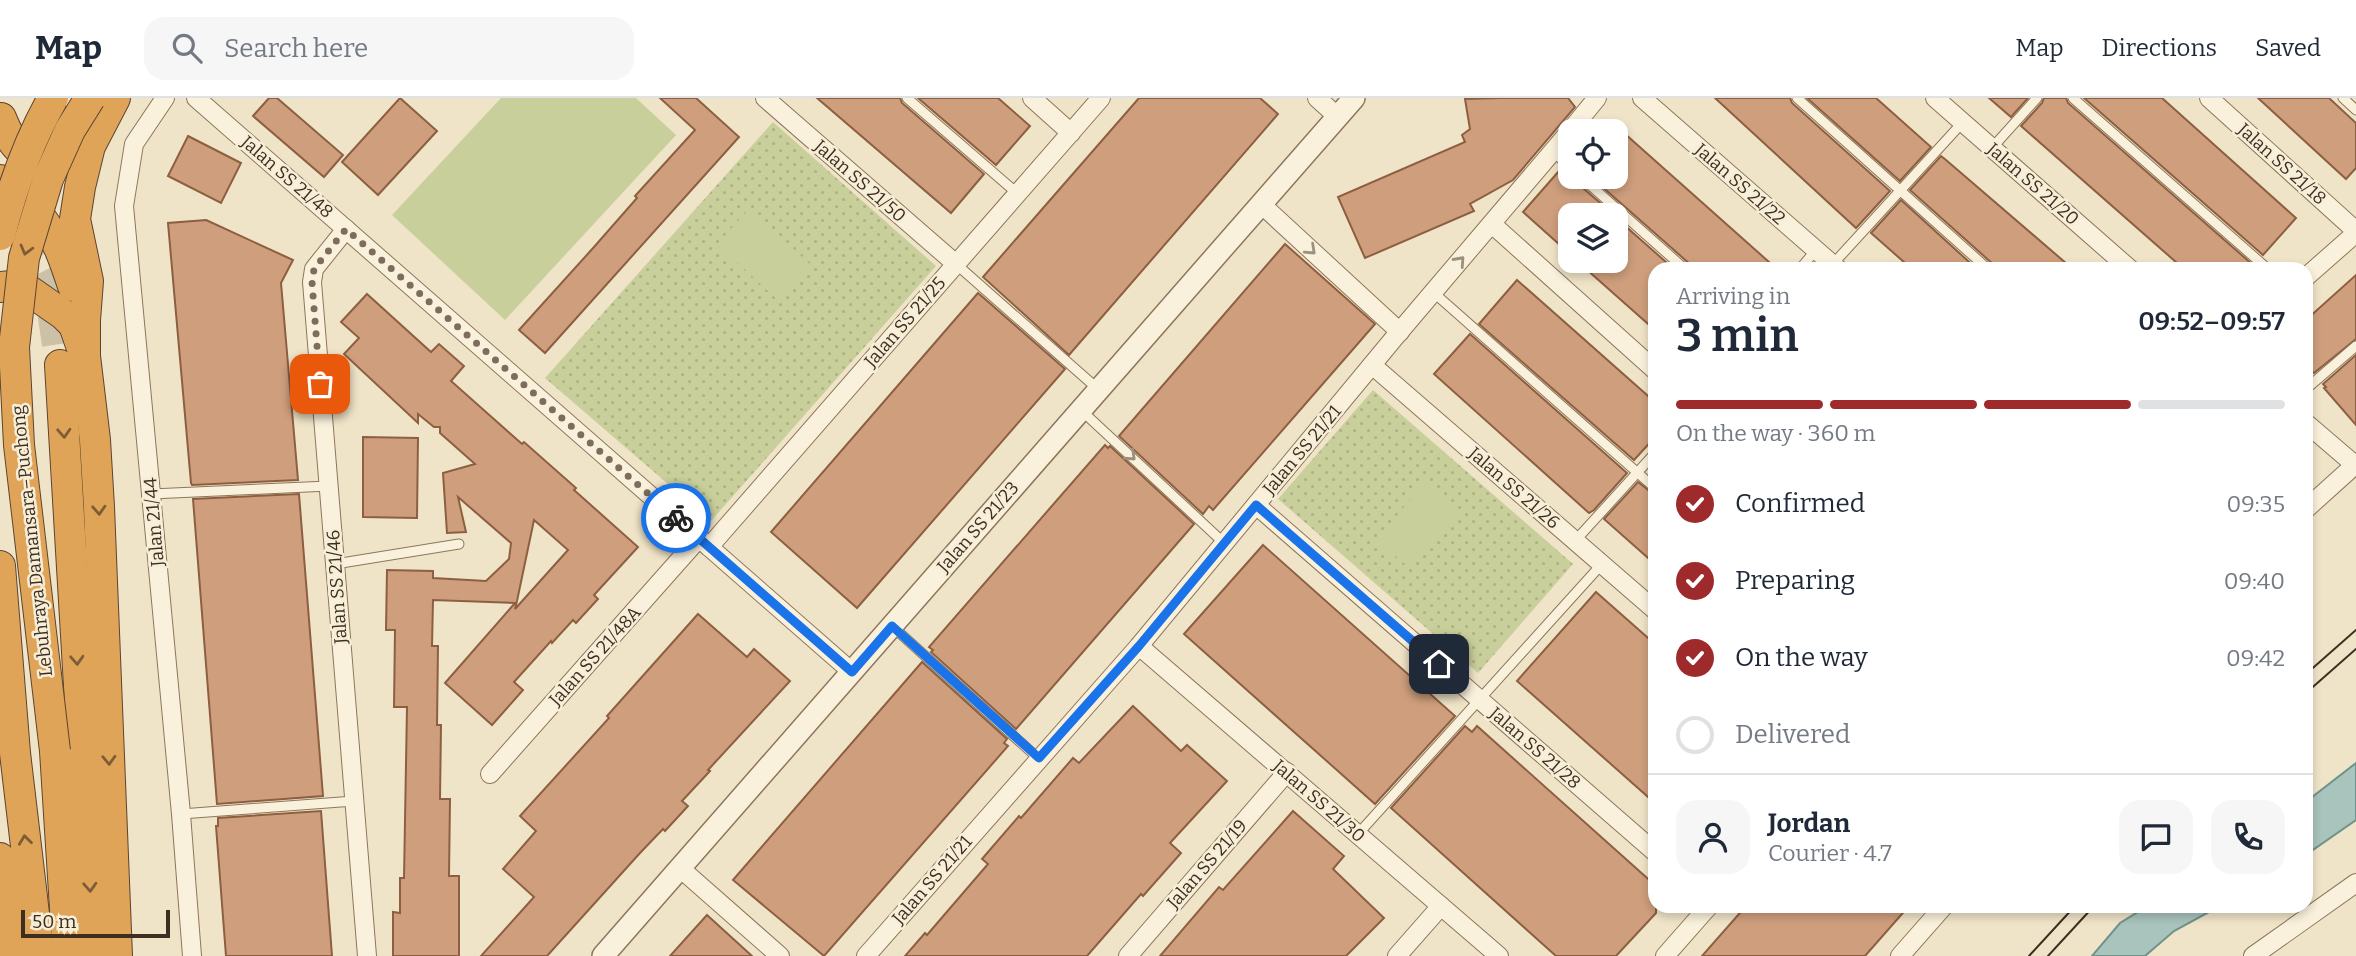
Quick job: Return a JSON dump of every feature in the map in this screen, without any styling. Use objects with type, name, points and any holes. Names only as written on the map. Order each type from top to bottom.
[{"type":"highway","points":[[0,235],[19,174],[53,98]]},
{"type":"highway","points":[[4,112],[8,137],[19,150],[33,159],[49,159],[62,155],[80,139],[106,99]]},
{"type":"highway","points":[[106,99],[90,146],[75,219],[88,281],[85,320],[73,360],[95,440],[117,956]]},
{"type":"highway","name":"Lebuhraya Damansara–Puchong","points":[[68,956],[55,751],[19,445],[14,347],[23,258],[48,179],[70,130],[106,99]]},
{"type":"highway","points":[[12,204],[55,182],[90,146]]},
{"type":"highway","points":[[0,180],[12,187],[12,204],[60,248],[85,320]]},
{"type":"highway","points":[[0,287],[21,285],[64,315],[74,326],[94,956]]},
{"type":"highway","name":"Lebuhraya Damansara–Puchong","points":[[0,566],[15,752],[39,956]]},
{"type":"highway","points":[[0,858],[12,956]]},
{"type":"street","name":"Jalan 21/44","points":[[166,98],[134,144],[124,206],[192,956]]},
{"type":"street","name":"Jalan SS 21/48","points":[[196,98],[852,672]]},
{"type":"street","name":"Jalan SS 21/50","points":[[765,98],[956,264]]},
{"type":"street","points":[[1032,98],[1071,133]]},
{"type":"street","name":"Jalan SS 21/25","points":[[704,543],[956,264],[1101,98]]},
{"type":"street","points":[[1317,98],[1338,117]]},
{"type":"street","name":"Jalan SS 21/23","points":[[603,956],[1354,98]]},
{"type":"street","name":"Jalan SS 21/21","points":[[1580,119],[1597,98]]},
{"type":"street","name":"Jalan SS 21/22","points":[[1642,98],[1830,262]]},
{"type":"street","name":"Jalan SS 21/20","points":[[1935,98],[2122,262]]},
{"type":"street","name":"Jalan SS 21/18","points":[[2208,98],[2356,232]]},
{"type":"street","name":"Jalan SS 21/21","points":[[866,956],[1139,646],[1558,146]]},
{"type":"street","points":[[1261,204],[1400,332]]},
{"type":"street","points":[[1493,225],[1648,364]]},
{"type":"street","name":"Jalan SS 21/46","points":[[346,229],[314,269],[312,282],[367,956]]},
{"type":"street","points":[[2313,271],[2356,232]]},
{"type":"street","name":"Jalan SS 21/26","points":[[1372,365],[1648,604]]},
{"type":"street","points":[[2313,429],[2355,465],[2313,503]]},
{"type":"street","name":"Jalan SS 21/28","points":[[1256,505],[1648,846]]},
{"type":"street","name":"Jalan SS 21/48A","points":[[490,774],[704,543]]},
{"type":"street","name":"Jalan SS 21/30","points":[[1139,646],[1499,956]]},
{"type":"street","name":"Jalan SS 21/19","points":[[1128,956],[1287,772]]},
{"type":"street","points":[[680,868],[780,956]]},
{"type":"street","points":[[2253,956],[2356,883]]},
{"type":"street","points":[[1397,956],[1441,906]]},
{"type":"street","points":[[1665,956],[1703,913]]},
{"type":"street","points":[[1900,956],[1938,913]]},
{"type":"lane","points":[[907,98],[1017,194]]},
{"type":"lane","points":[[1797,98],[1980,262]]},
{"type":"lane","points":[[1992,148],[2037,98]]},
{"type":"lane","points":[[2073,98],[2260,262]]},
{"type":"lane","points":[[2343,98],[2356,110]]},
{"type":"lane","points":[[1840,262],[1900,190],[1963,122]]},
{"type":"lane","points":[[1553,152],[1558,156]]},
{"type":"lane","points":[[1595,189],[1677,262]]},
{"type":"lane","points":[[1806,262],[1816,250]]},
{"type":"lane","points":[[956,264],[1099,390]]},
{"type":"lane","points":[[1433,292],[1648,482]]},
{"type":"lane","points":[[2313,383],[2356,346]]},
{"type":"lane","points":[[1081,410],[1224,543]]},
{"type":"lane","points":[[1575,541],[1648,460]]},
{"type":"lane","points":[[151,495],[329,486]]},
{"type":"lane","points":[[335,564],[459,544]]},
{"type":"lane","points":[[1358,834],[1601,565]]},
{"type":"lane","points":[[892,626],[1039,758]]},
{"type":"lane","points":[[181,814],[354,801]]},
{"type":"green space","points":[[501,98],[636,98],[676,135],[505,320],[392,215]]},
{"type":"green space","points":[[773,122],[936,266],[711,521],[545,378]]},
{"type":"green space","points":[[750,208],[813,267],[780,302],[717,244]]},
{"type":"green space","points":[[1373,390],[1573,564],[1478,673],[1278,499]]},
{"type":"green space","points":[[1426,481],[1459,509],[1410,568],[1376,540]]},
{"type":"water","points":[[2356,763],[2356,820],[2313,850],[2313,796]]},
{"type":"water","points":[[2136,913],[2207,913],[2174,931],[2145,956],[2092,956],[2120,923]]},
{"type":"building","points":[[269,98],[277,98],[343,155],[324,177],[253,116]]},
{"type":"building","points":[[400,98],[437,131],[378,195],[342,162]]},
{"type":"building","points":[[660,98],[696,98],[739,137],[545,353],[519,330],[695,130]]},
{"type":"building","points":[[817,98],[900,98],[902,103],[984,174],[951,213]]},
{"type":"building","points":[[918,98],[998,98],[1030,126],[996,165]]},
{"type":"building","points":[[1139,98],[1260,98],[1278,114],[1069,355],[983,277]]},
{"type":"building","points":[[1568,98],[1575,107],[1565,119],[1558,119],[1558,127],[1513,180],[1470,204],[1474,211],[1365,258],[1338,197],[1465,142],[1462,135],[1470,129],[1465,99]]},
{"type":"building","points":[[1715,98],[1790,98],[1792,103],[1890,191],[1856,228]]},
{"type":"building","points":[[1807,98],[1876,98],[1931,147],[1900,181]]},
{"type":"building","points":[[1989,98],[2028,98],[2011,117]]},
{"type":"building","points":[[2044,98],[2066,98],[2068,103],[2250,262],[2176,262],[2021,126]]},
{"type":"building","points":[[2084,98],[2162,98],[2296,218],[2263,255]]},
{"type":"building","points":[[2258,98],[2329,98],[2356,123],[2356,168],[2346,179]]},
{"type":"building","points":[[188,136],[241,163],[221,203],[168,176]]},
{"type":"building","points":[[1628,137],[1769,262],[1688,262],[1628,210],[1628,203],[1621,203],[1605,189],[1628,189]]},
{"type":"building","points":[[1941,156],[2065,262],[1991,262],[1910,190]]},
{"type":"building","points":[[1558,172],[1558,189],[1584,189],[1600,203],[1558,203],[1558,243],[1523,212]]},
{"type":"building","points":[[1901,200],[1969,262],[1904,262],[1871,233]]},
{"type":"building","points":[[206,220],[293,260],[281,283],[298,480],[191,483],[168,223]]},
{"type":"building","points":[[1628,228],[1666,262],[1648,262],[1648,324],[1591,273],[1628,273]]},
{"type":"building","points":[[1285,244],[1375,324],[1213,510],[1209,506],[1203,514],[1119,436]]},
{"type":"building","points":[[2356,275],[2356,339],[2314,373],[2313,372],[2313,314]]},
{"type":"building","points":[[1517,280],[1648,396],[1648,445],[1634,460],[1479,324]]},
{"type":"building","points":[[978,293],[1065,369],[857,608],[771,532]]},
{"type":"building","points":[[367,294],[431,352],[439,344],[464,366],[451,381],[576,488],[574,490],[638,547],[594,595],[598,599],[576,623],[573,620],[514,682],[523,690],[492,725],[445,683],[515,603],[433,600],[432,646],[438,646],[437,725],[441,725],[440,799],[450,799],[449,876],[459,876],[459,956],[393,956],[393,912],[400,913],[400,878],[404,878],[407,707],[394,707],[395,630],[386,630],[387,570],[433,571],[433,578],[486,581],[509,559],[511,543],[458,497],[466,532],[447,533],[443,473],[475,464],[440,433],[440,427],[434,427],[418,414],[418,423],[344,354],[359,338],[341,322]],"holes":[[[534,520],[568,550],[515,609]]]},
{"type":"building","points":[[1470,334],[1627,473],[1594,510],[1589,513],[1434,374]]},
{"type":"building","points":[[2356,355],[2356,425],[2323,384]]},
{"type":"building","points":[[363,437],[418,438],[417,518],[363,517]]},
{"type":"building","points":[[1105,445],[1108,448],[1110,446],[1194,524],[1016,729],[931,652],[933,650],[929,647]]},
{"type":"building","points":[[1638,482],[1648,490],[1648,558],[1604,519]]},
{"type":"building","points":[[299,494],[323,796],[217,804],[193,499]]},
{"type":"building","points":[[1263,545],[1455,716],[1375,804],[1184,634]]},
{"type":"building","points":[[1596,592],[1648,638],[1648,797],[1517,681]]},
{"type":"building","points":[[698,614],[747,657],[754,649],[790,681],[682,801],[688,806],[640,853],[547,956],[481,956],[534,897],[503,869],[536,831],[520,816]]},
{"type":"building","points":[[922,662],[1007,739],[1004,743],[1008,746],[824,956],[733,880]]},
{"type":"building","points":[[1133,706],[1181,751],[1187,745],[1227,781],[1170,843],[1181,853],[1143,896],[1141,894],[1087,956],[905,956],[925,933],[927,935],[988,864],[982,859],[1019,816],[1021,818],[1073,758],[1079,763]]},
{"type":"building","points":[[1465,726],[1472,732],[1477,726],[1648,879],[1648,913],[1656,913],[1616,956],[1556,956],[1391,808]]},
{"type":"building","points":[[321,811],[332,956],[226,956],[216,826],[218,818]]},
{"type":"building","points":[[1293,811],[1344,856],[1333,869],[1384,918],[1346,956],[1160,956],[1219,887],[1223,890]]},
{"type":"building","points":[[1740,913],[1903,913],[1865,956],[1702,956]]},
{"type":"building","points":[[707,915],[752,956],[670,956]]},
{"type":"tunnel","points":[[0,193],[10,204],[47,277],[60,365]]},
{"type":"tram line","points":[[2313,668],[2356,630]]},
{"type":"tram line","points":[[2313,687],[2356,649]]},
{"type":"tram line","points":[[2029,956],[2069,913]]},
{"type":"tram line","points":[[2048,956],[2088,913]]},
{"type":"way so far","points":[[320,384],[312,282],[314,269],[346,229],[676,518]]},
{"type":"route","points":[[676,518],[852,672],[892,626],[1039,758],[1139,646],[1256,505],[1439,664]]}]
